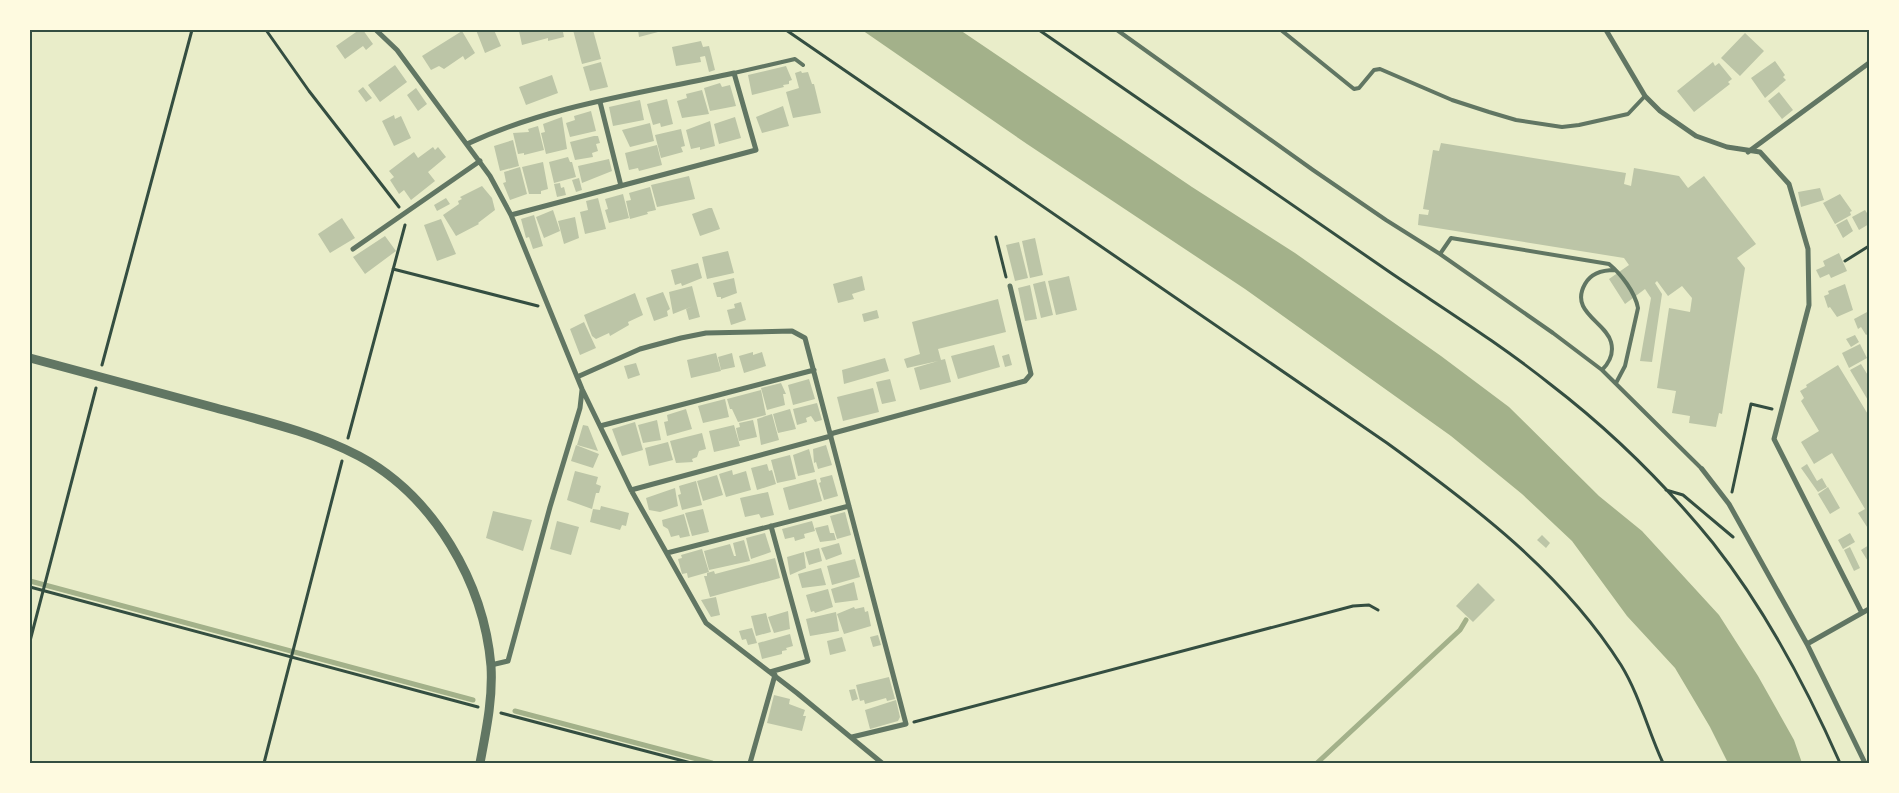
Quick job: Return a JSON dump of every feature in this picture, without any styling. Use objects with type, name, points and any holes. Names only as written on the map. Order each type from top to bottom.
[{"type":"street","points":[[376,30],[397,50],[480,161],[511,215],[582,389],[631,490],[706,623],[773,674],[882,763]]},
{"type":"street","points":[[1606,30],[1645,96],[1660,111],[1696,136],[1748,152],[1760,152],[1789,184],[1808,250],[1808,305],[1774,439],[1861,612]]},
{"type":"street","points":[[1748,152],[1869,63]]},
{"type":"street","points":[[467,144],[500,129],[543,114],[734,74],[756,150],[511,215]]},
{"type":"street","points":[[600,102],[621,186]]},
{"type":"street","points":[[353,249],[480,161]]},
{"type":"street","points":[[631,490],[1025,381],[1031,374],[1010,286]]},
{"type":"street","points":[[577,377],[640,350],[706,333],[792,331],[805,338],[906,724],[852,737]]},
{"type":"street","points":[[30,358],[277,425],[323,440],[360,457],[392,478],[422,506],[446,538],[467,574],[480,608],[491,665],[490,711],[480,763]]},
{"type":"street","points":[[600,426],[814,370]]},
{"type":"street","points":[[491,665],[508,661],[550,507],[580,408],[582,389]]},
{"type":"street","points":[[1702,469],[1729,504],[1808,644],[1864,763]]},
{"type":"street","points":[[667,553],[849,506]]},
{"type":"street","points":[[771,526],[808,661],[773,674]]},
{"type":"street","points":[[1808,644],[1869,609]]},
{"type":"street","points":[[750,763],[773,674]]},
{"type":"lane","points":[[1117,30],[1313,170],[1440,254],[1602,370],[1702,469]]},
{"type":"lane","points":[[1281,30],[1354,89],[1359,88],[1374,70],[1380,69],[1452,100],[1516,120],[1562,127],[1580,125],[1628,114],[1645,96]]},
{"type":"lane","points":[[734,74],[795,59],[803,65]]},
{"type":"lane","points":[[1440,254],[1451,238],[1600,262],[1616,270],[1636,300],[1638,308],[1625,366],[1616,383]]},
{"type":"lane","points":[[1602,370],[1611,354],[1611,340],[1585,310],[1582,292],[1588,278],[1596,273],[1616,270]]},
{"type":"path","points":[[99,375],[192,30]]},
{"type":"path","points":[[266,30],[309,91],[404,213]]},
{"type":"path","points":[[786,30],[1455,492],[1523,550],[1590,624],[1621,665],[1638,699],[1663,763]]},
{"type":"path","points":[[1039,30],[1548,382],[1618,442],[1666,490],[1713,543],[1760,612],[1806,690],[1840,763]]},
{"type":"path","points":[[346,444],[410,210]]},
{"type":"path","points":[[996,236],[1010,286]]},
{"type":"path","points":[[1846,260],[1869,246]]},
{"type":"path","points":[[393,269],[549,309]]},
{"type":"path","points":[[30,641],[96,384]]},
{"type":"path","points":[[1729,504],[1751,404],[1780,412]]},
{"type":"path","points":[[264,763],[344,454]]},
{"type":"path","points":[[1666,490],[1682,495],[1733,537]]},
{"type":"path","points":[[30,588],[691,763]]},
{"type":"path","points":[[906,724],[1353,606],[1369,605],[1378,610]]},
{"type":"shaded area","points":[[862,30],[960,30],[1192,187],[1295,253],[1441,356],[1509,407],[1599,496],[1642,531],[1719,615],[1758,676],[1794,740],[1802,763],[1728,763],[1710,727],[1675,668],[1627,616],[1572,541],[1522,494],[1451,436],[1245,289],[1027,144]]},
{"type":"building","points":[[359,30],[363,30],[373,44],[366,50],[363,46],[345,59],[336,46]]},
{"type":"building","points":[[476,30],[494,30],[501,46],[485,53]]},
{"type":"building","points":[[573,30],[593,30],[601,59],[582,64]]},
{"type":"building","points":[[638,30],[657,30],[658,32],[639,37]]},
{"type":"building","points":[[462,31],[475,53],[465,60],[463,56],[444,69],[439,66],[431,70],[422,56]]},
{"type":"building","points":[[519,31],[569,31],[563,32],[564,37],[548,41],[548,38],[522,45]]},
{"type":"building","points":[[1745,33],[1764,51],[1740,76],[1721,58]]},
{"type":"building","points":[[701,41],[703,47],[709,46],[715,70],[709,72],[705,56],[700,57],[701,62],[676,66],[672,47]]},
{"type":"building","points":[[1775,61],[1785,75],[1783,77],[1786,80],[1765,98],[1751,78]]},
{"type":"building","points":[[601,62],[608,87],[590,91],[583,67]]},
{"type":"building","points":[[1713,62],[1715,66],[1719,63],[1732,79],[1728,82],[1730,84],[1694,112],[1677,91]]},
{"type":"building","points":[[395,65],[407,82],[380,102],[368,85]]},
{"type":"building","points":[[786,66],[792,80],[789,81],[789,84],[752,95],[748,75]]},
{"type":"building","points":[[801,71],[802,73],[808,72],[812,84],[814,84],[821,113],[793,118],[786,92],[799,88],[795,73]]},
{"type":"building","points":[[552,75],[558,93],[526,105],[519,87]]},
{"type":"building","points":[[720,83],[722,87],[730,85],[736,106],[710,111],[704,88]]},
{"type":"building","points":[[363,87],[372,98],[366,102],[358,91]]},
{"type":"building","points":[[416,88],[427,104],[418,111],[407,95]]},
{"type":"building","points":[[702,90],[709,114],[682,118],[677,101],[687,98],[686,94]]},
{"type":"building","points":[[1779,92],[1793,110],[1782,119],[1768,101]]},
{"type":"building","points":[[667,99],[673,124],[661,127],[660,123],[653,125],[647,104]]},
{"type":"building","points":[[640,100],[644,120],[613,126],[609,107]]},
{"type":"building","points":[[783,106],[789,126],[762,133],[756,117]]},
{"type":"building","points":[[591,111],[596,131],[570,137],[566,123],[575,120],[574,116]]},
{"type":"building","points":[[394,115],[395,119],[401,116],[411,138],[394,146],[382,121]]},
{"type":"building","points":[[562,117],[567,149],[546,154],[541,133],[545,132],[543,124]]},
{"type":"building","points":[[735,117],[741,138],[719,144],[714,124]]},
{"type":"building","points":[[710,121],[715,146],[700,150],[700,147],[691,149],[686,130]]},
{"type":"building","points":[[650,123],[654,141],[630,147],[622,130]]},
{"type":"building","points":[[538,126],[544,150],[524,155],[524,153],[518,154],[513,133],[529,132],[528,129]]},
{"type":"building","points":[[681,129],[685,146],[681,147],[683,152],[661,158],[655,135]]},
{"type":"building","points":[[598,136],[600,143],[596,144],[598,151],[592,153],[593,157],[575,160],[570,142]]},
{"type":"building","points":[[513,140],[519,166],[500,171],[494,146]]},
{"type":"building","points":[[1441,143],[1626,173],[1624,184],[1631,186],[1634,168],[1679,176],[1688,188],[1704,176],[1756,244],[1737,258],[1745,268],[1722,414],[1719,413],[1716,427],[1689,423],[1690,416],[1672,413],[1676,391],[1657,388],[1669,308],[1690,312],[1692,298],[1682,286],[1668,296],[1657,281],[1655,283],[1662,294],[1652,362],[1640,361],[1651,298],[1645,289],[1625,304],[1609,279],[1629,265],[1624,258],[1418,225],[1419,214],[1428,215],[1429,210],[1423,209],[1433,150],[1439,151]]},
{"type":"building","points":[[657,145],[662,165],[639,171],[638,168],[629,170],[625,153]]},
{"type":"building","points":[[433,147],[435,150],[438,147],[446,157],[428,172],[435,181],[411,200],[404,190],[399,194],[390,180],[394,177],[389,171],[414,152],[418,158]]},
{"type":"building","points":[[568,157],[570,162],[572,162],[576,177],[554,183],[549,162]]},
{"type":"building","points":[[609,159],[612,171],[582,183],[578,166]]},
{"type":"building","points":[[543,162],[548,189],[541,191],[541,194],[529,194],[522,167]]},
{"type":"building","points":[[520,167],[527,194],[510,200],[503,183],[506,182],[504,172]]},
{"type":"building","points":[[689,176],[695,199],[657,207],[651,185]]},
{"type":"building","points":[[579,178],[582,190],[576,192],[572,180]]},
{"type":"building","points":[[560,183],[561,188],[564,187],[566,195],[557,197],[554,184]]},
{"type":"building","points":[[482,186],[492,198],[495,210],[479,224],[456,236],[443,215],[459,204],[458,201],[462,199],[460,197]]},
{"type":"building","points":[[650,187],[656,210],[630,219],[626,201],[631,200],[629,193]]},
{"type":"building","points":[[1820,188],[1824,200],[1801,207],[1798,192]]},
{"type":"building","points":[[623,194],[629,218],[609,223],[605,210],[608,209],[605,199]]},
{"type":"building","points":[[1840,194],[1852,211],[1850,212],[1851,215],[1835,224],[1823,203]]},
{"type":"building","points":[[446,198],[450,204],[437,211],[434,205]]},
{"type":"building","points":[[598,198],[606,229],[585,234],[580,212],[588,210],[586,201]]},
{"type":"building","points":[[712,208],[720,229],[700,236],[692,214]]},
{"type":"building","points":[[553,210],[560,231],[544,238],[536,217]]},
{"type":"building","points":[[1865,210],[1869,216],[1869,224],[1859,230],[1852,217]]},
{"type":"building","points":[[534,215],[543,246],[533,249],[529,237],[526,238],[521,219]]},
{"type":"building","points":[[575,217],[579,238],[564,244],[558,221]]},
{"type":"building","points":[[342,218],[355,238],[330,253],[318,234]]},
{"type":"building","points":[[441,219],[456,254],[437,261],[424,225]]},
{"type":"building","points":[[1847,219],[1853,231],[1843,238],[1836,225]]},
{"type":"building","points":[[385,236],[396,251],[365,274],[353,257]]},
{"type":"building","points":[[1035,238],[1043,275],[1030,278],[1022,241]]},
{"type":"building","points":[[1019,242],[1028,278],[1015,281],[1006,245]]},
{"type":"building","points":[[728,251],[734,273],[707,279],[702,257]]},
{"type":"building","points":[[1839,253],[1847,271],[1831,278],[1829,274],[1820,278],[1816,270],[1825,266],[1823,261]]},
{"type":"building","points":[[698,263],[702,278],[682,286],[681,283],[675,285],[671,270]]},
{"type":"building","points":[[862,276],[865,290],[852,294],[854,299],[838,303],[833,284]]},
{"type":"building","points":[[1069,276],[1077,310],[1056,315],[1048,281]]},
{"type":"building","points":[[734,278],[737,293],[721,299],[721,297],[717,297],[713,283]]},
{"type":"building","points":[[1045,281],[1053,315],[1041,318],[1033,284]]},
{"type":"building","points":[[1845,284],[1853,310],[1837,317],[1830,307],[1828,308],[1824,296],[1829,294],[1828,291]]},
{"type":"building","points":[[1030,285],[1037,319],[1025,321],[1018,288]]},
{"type":"building","points":[[692,286],[700,317],[689,320],[686,309],[693,306],[673,314],[669,292]]},
{"type":"building","points":[[663,292],[670,309],[667,311],[668,316],[654,321],[646,298]]},
{"type":"building","points":[[635,293],[643,315],[628,322],[629,325],[610,336],[609,333],[596,339],[592,336],[584,315]]},
{"type":"building","points":[[998,299],[1006,332],[938,349],[941,360],[945,359],[951,382],[920,390],[914,368],[938,361],[907,368],[904,359],[920,354],[912,322]]},
{"type":"building","points":[[741,302],[746,320],[731,325],[727,310],[735,308],[734,304]]},
{"type":"building","points":[[877,310],[879,318],[864,322],[862,314]]},
{"type":"building","points":[[1869,311],[1869,333],[1866,335],[1861,327],[1858,329],[1854,319]]},
{"type":"building","points":[[584,322],[596,348],[580,355],[570,329]]},
{"type":"building","points":[[1855,335],[1859,342],[1851,347],[1846,339]]},
{"type":"building","points":[[1860,344],[1867,358],[1849,368],[1842,353]]},
{"type":"building","points":[[994,345],[1000,367],[958,379],[951,356]]},
{"type":"building","points":[[753,352],[753,355],[762,352],[766,366],[744,373],[739,356]]},
{"type":"building","points":[[716,353],[721,371],[691,378],[687,360]]},
{"type":"building","points":[[732,353],[735,367],[721,370],[718,357]]},
{"type":"building","points":[[1009,354],[1012,365],[1005,367],[1002,356]]},
{"type":"building","points":[[885,358],[889,371],[844,384],[842,370]]},
{"type":"building","points":[[636,363],[640,375],[628,379],[624,366]]},
{"type":"building","points":[[1861,364],[1869,377],[1869,402],[1850,370]]},
{"type":"building","points":[[1838,365],[1869,416],[1869,530],[1858,513],[1865,509],[1832,453],[1814,464],[1801,442],[1819,431],[1801,401],[1804,398],[1800,391],[1807,387],[1806,385]]},
{"type":"building","points":[[809,379],[815,399],[793,405],[788,385]]},
{"type":"building","points":[[890,379],[896,401],[882,404],[876,382]]},
{"type":"building","points":[[781,383],[786,394],[783,394],[785,405],[767,410],[761,388]]},
{"type":"building","points":[[873,388],[879,412],[843,421],[837,397]]},
{"type":"building","points":[[761,390],[766,415],[738,422],[732,409],[730,409],[727,399]]},
{"type":"building","points":[[725,399],[729,417],[703,423],[698,406]]},
{"type":"building","points":[[817,403],[822,420],[815,422],[811,416],[806,418],[807,422],[797,425],[793,409]]},
{"type":"building","points":[[686,409],[692,429],[667,436],[664,422],[668,421],[667,415]]},
{"type":"building","points":[[790,409],[796,429],[778,433],[773,414]]},
{"type":"building","points":[[772,414],[779,440],[761,445],[757,419]]},
{"type":"building","points":[[657,420],[661,440],[643,443],[638,425]]},
{"type":"building","points":[[753,420],[757,437],[739,441],[736,428],[740,427],[739,423]]},
{"type":"building","points":[[635,422],[643,450],[622,456],[612,429]]},
{"type":"building","points":[[583,425],[588,426],[598,451],[577,445]]},
{"type":"building","points":[[734,425],[740,446],[714,452],[709,431]]},
{"type":"building","points":[[702,433],[706,449],[699,451],[697,457],[692,459],[693,462],[676,463],[670,441]]},
{"type":"building","points":[[668,442],[673,460],[649,466],[645,448]]},
{"type":"building","points":[[576,445],[599,454],[593,468],[571,461]]},
{"type":"building","points":[[826,445],[832,465],[818,469],[816,462],[814,463],[813,449]]},
{"type":"building","points":[[809,449],[815,472],[798,476],[793,455]]},
{"type":"building","points":[[790,455],[796,479],[777,483],[771,460]]},
{"type":"building","points":[[767,464],[769,471],[772,470],[776,484],[757,490],[751,468]]},
{"type":"building","points":[[1807,464],[1817,481],[1822,478],[1827,487],[1818,492],[1801,468]]},
{"type":"building","points":[[732,470],[733,475],[746,471],[751,490],[726,497],[719,474]]},
{"type":"building","points":[[575,471],[598,477],[596,484],[601,486],[599,493],[596,493],[592,509],[567,500]]},
{"type":"building","points":[[717,475],[723,495],[703,501],[697,481]]},
{"type":"building","points":[[832,475],[838,496],[824,500],[819,483],[821,482],[820,478]]},
{"type":"building","points":[[816,479],[822,501],[789,510],[783,488]]},
{"type":"building","points":[[696,481],[702,505],[682,510],[678,495],[681,494],[679,486]]},
{"type":"building","points":[[1828,487],[1840,508],[1830,514],[1818,494]]},
{"type":"building","points":[[675,488],[678,506],[660,512],[649,510],[646,498]]},
{"type":"building","points":[[768,492],[774,515],[761,518],[759,514],[745,517],[740,498]]},
{"type":"building","points":[[601,506],[629,513],[626,526],[622,525],[620,530],[590,522],[593,509],[600,510]]},
{"type":"building","points":[[703,509],[709,532],[692,536],[685,513]]},
{"type":"building","points":[[493,511],[532,520],[523,551],[486,538]]},
{"type":"building","points":[[845,512],[851,535],[837,539],[830,516]]},
{"type":"building","points":[[684,514],[690,536],[680,538],[679,535],[671,537],[668,529],[663,526],[662,520]]},
{"type":"building","points":[[557,521],[579,527],[571,555],[550,549]]},
{"type":"building","points":[[812,521],[815,531],[804,534],[805,538],[795,541],[794,537],[785,539],[782,529]]},
{"type":"building","points":[[828,525],[830,533],[834,533],[836,540],[820,542],[815,528]]},
{"type":"building","points":[[765,533],[771,552],[751,559],[746,538]]},
{"type":"building","points":[[1850,533],[1855,542],[1843,549],[1838,540]]},
{"type":"building","points":[[1542,535],[1550,543],[1546,548],[1537,540]]},
{"type":"building","points":[[744,540],[750,561],[709,570],[704,551],[730,544],[734,556],[736,556],[733,543]]},
{"type":"building","points":[[839,543],[842,554],[826,560],[821,548]]},
{"type":"building","points":[[1869,545],[1869,563],[1861,550]]},
{"type":"building","points":[[1850,547],[1860,568],[1854,571],[1844,550]]},
{"type":"building","points":[[819,548],[822,561],[809,565],[805,552]]},
{"type":"building","points":[[702,549],[709,572],[688,578],[687,573],[682,574],[678,559],[682,558],[681,555]]},
{"type":"building","points":[[804,552],[806,568],[790,575],[787,557]]},
{"type":"building","points":[[775,558],[780,578],[710,597],[704,576],[707,576],[707,573],[714,571],[715,574]]},
{"type":"building","points":[[855,559],[860,577],[832,585],[827,566]]},
{"type":"building","points":[[821,568],[826,585],[802,588],[798,574]]},
{"type":"building","points":[[854,582],[858,600],[835,603],[831,589]]},
{"type":"building","points":[[1478,583],[1495,600],[1473,622],[1456,606]]},
{"type":"building","points":[[828,589],[833,607],[815,613],[814,611],[811,612],[806,595]]},
{"type":"building","points":[[716,597],[720,615],[711,617],[701,600]]},
{"type":"building","points":[[854,607],[855,609],[864,607],[865,612],[868,611],[871,626],[844,634],[837,614]]},
{"type":"building","points":[[788,611],[790,629],[774,633],[768,617]]},
{"type":"building","points":[[836,612],[839,631],[810,636],[806,619]]},
{"type":"building","points":[[766,613],[771,632],[756,636],[751,616]]},
{"type":"building","points":[[752,628],[757,643],[748,645],[746,639],[742,640],[739,631]]},
{"type":"building","points":[[790,634],[793,646],[786,648],[787,650],[782,651],[782,654],[762,659],[758,643]]},
{"type":"building","points":[[878,635],[881,645],[873,647],[870,637]]},
{"type":"building","points":[[842,637],[846,651],[830,655],[827,641]]},
{"type":"building","points":[[889,677],[895,699],[887,701],[886,698],[865,704],[864,700],[860,701],[856,685]]},
{"type":"building","points":[[855,689],[858,699],[852,701],[849,690]]},
{"type":"building","points":[[774,695],[790,699],[789,704],[805,710],[803,716],[806,716],[802,731],[767,723]]},
{"type":"building","points":[[896,700],[900,717],[898,721],[870,729],[865,710]]},
{"type":"waterway","points":[[30,581],[473,700]]},
{"type":"waterway","points":[[1317,763],[1460,630],[1466,620]]},
{"type":"waterway","points":[[515,711],[712,763]]}]
